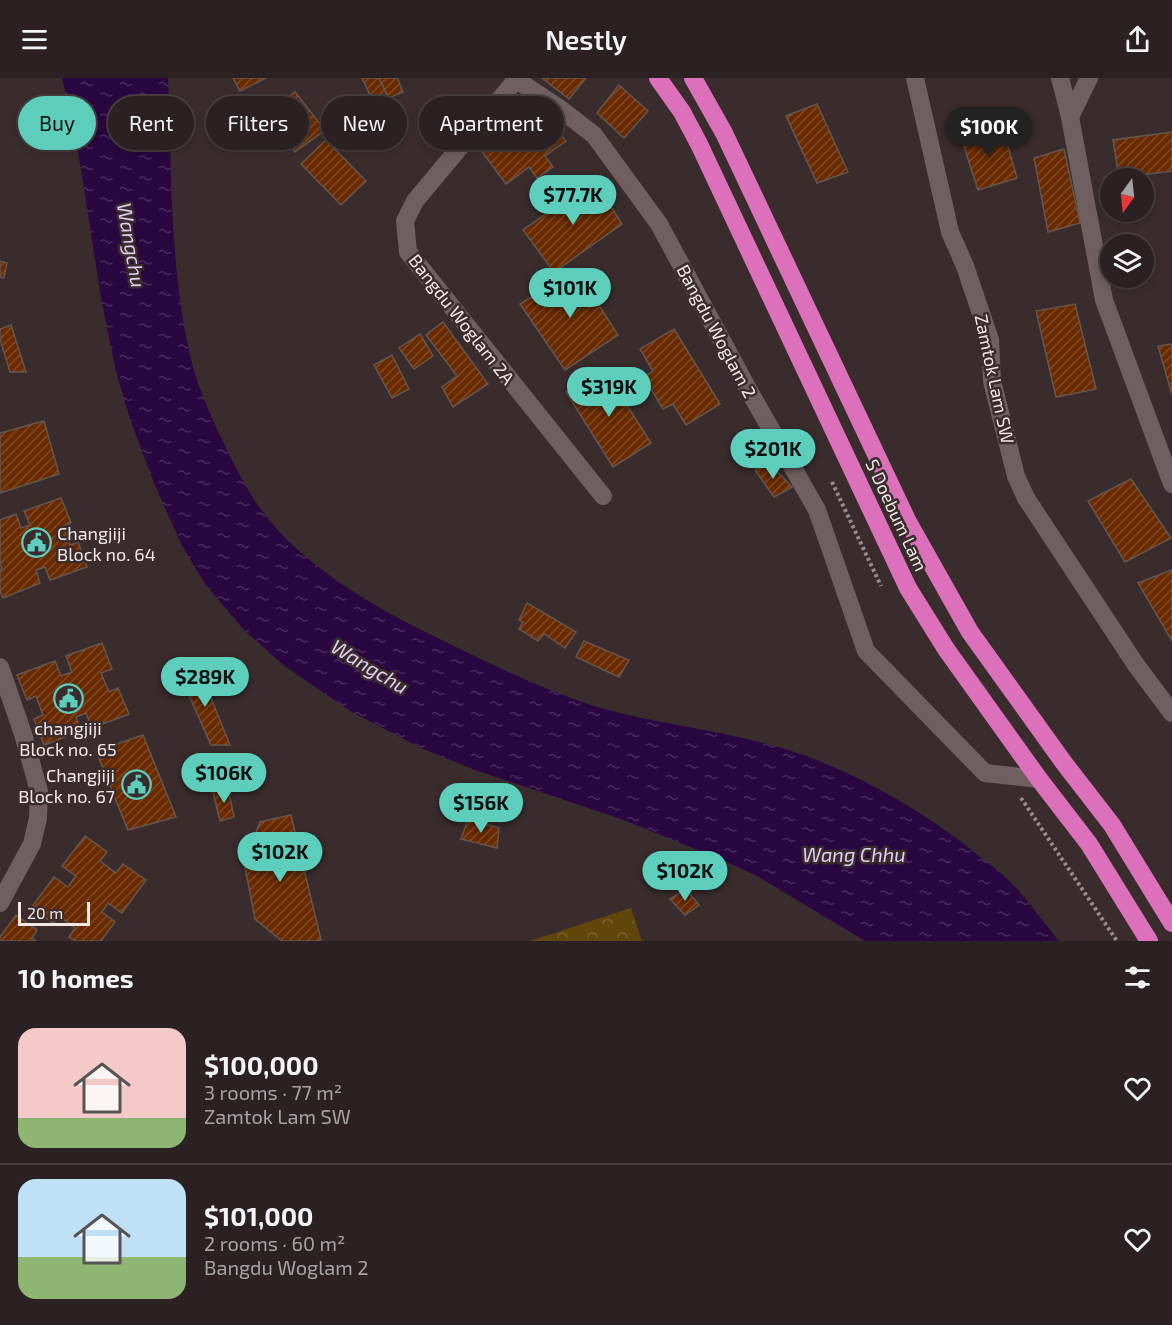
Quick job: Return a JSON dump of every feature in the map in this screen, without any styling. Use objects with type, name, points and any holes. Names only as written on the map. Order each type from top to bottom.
[{"type":"highway","name":"S Doebum Lam","points":[[658,78],[682,112],[699,144],[908,588],[946,649],[1089,844],[1149,941]]},
{"type":"highway","name":"S Doebum Lam","points":[[693,78],[724,133],[908,522],[936,573],[970,632],[1064,763],[1112,825],[1172,923]]},
{"type":"street","name":"Zamtok Lam SW","points":[[915,78],[950,232],[968,275],[990,340],[992,381],[1017,476],[1026,498],[1136,665],[1172,713]]},
{"type":"street","points":[[1060,78],[1070,117],[1104,300],[1172,484]]},
{"type":"street","points":[[1070,117],[1089,78]]},
{"type":"street","name":"Bangdu Woglam 2","points":[[515,79],[594,135],[659,224],[748,389],[817,510],[866,651],[985,773],[1039,778]]},
{"type":"street","name":"Bangdu Woglam 2A","points":[[515,79],[415,201],[405,221],[408,252],[603,496]]},
{"type":"street","points":[[0,668],[39,791],[38,818],[32,844],[0,903]]},
{"type":"green space","points":[[631,908],[642,941],[530,941]]},
{"type":"water","name":"Wang Chhu","points":[[62,78],[168,78],[168,96],[108,96],[108,150],[170,150],[173,223],[180,296],[185,332],[202,394],[250,493],[268,519],[315,565],[400,619],[490,664],[557,693],[619,713],[763,743],[819,761],[859,779],[933,821],[993,866],[1021,893],[1059,941],[865,941],[757,876],[720,859],[621,819],[475,770],[421,748],[350,711],[282,664],[244,630],[205,584],[182,546],[154,483],[131,422],[116,372],[101,298],[78,150],[96,150],[96,96],[66,96]]},
{"type":"building","points":[[233,78],[266,78],[240,91]]},
{"type":"building","points":[[362,78],[379,78],[387,95],[371,96]]},
{"type":"building","points":[[379,78],[397,78],[403,92],[388,96]]},
{"type":"building","points":[[542,78],[586,78],[569,99]]},
{"type":"building","points":[[619,85],[648,111],[624,138],[597,113]]},
{"type":"building","points":[[817,104],[848,172],[817,183],[786,116]]},
{"type":"building","points":[[309,110],[321,125],[321,133],[309,142]]},
{"type":"building","points":[[1003,128],[1017,178],[978,190],[961,137]]},
{"type":"building","points":[[1172,132],[1172,171],[1154,173],[1154,168],[1117,168],[1113,140]]},
{"type":"building","points":[[321,145],[321,150],[336,150],[366,181],[341,205],[301,164]]},
{"type":"building","points":[[1064,149],[1080,223],[1048,232],[1034,158]]},
{"type":"building","points":[[481,150],[553,150],[545,156],[553,167],[537,178],[529,167],[506,184]]},
{"type":"building","points":[[594,180],[622,224],[554,272],[523,230]]},
{"type":"building","points":[[0,261],[7,263],[4,278],[0,277]]},
{"type":"building","points":[[576,269],[618,335],[565,370],[520,304]]},
{"type":"building","points":[[1075,304],[1096,389],[1056,397],[1036,311]]},
{"type":"building","points":[[443,322],[488,384],[453,407],[442,387],[457,376],[426,335]]},
{"type":"building","points":[[11,325],[26,372],[10,372],[0,339],[0,329]]},
{"type":"building","points":[[674,329],[720,404],[686,425],[673,404],[663,409],[644,377],[653,371],[640,349]]},
{"type":"building","points":[[420,334],[433,356],[414,369],[399,348]]},
{"type":"building","points":[[1172,344],[1172,395],[1158,346]]},
{"type":"building","points":[[392,355],[409,389],[392,398],[374,365]]},
{"type":"building","points":[[604,369],[651,443],[613,467],[566,392]]},
{"type":"building","points":[[44,421],[59,474],[0,493],[0,433]]},
{"type":"building","points":[[769,463],[792,487],[774,497],[755,470]]},
{"type":"building","points":[[1131,479],[1171,538],[1125,562],[1088,501]]},
{"type":"building","points":[[61,498],[71,523],[63,526],[70,545],[78,542],[87,567],[50,580],[45,567],[36,570],[40,583],[3,598],[0,591],[0,570],[2,569],[0,520],[16,514],[21,528],[30,525],[24,511]]},
{"type":"building","points":[[1172,570],[1172,641],[1138,583]]},
{"type":"building","points":[[527,603],[576,632],[565,648],[544,634],[538,641],[519,629],[523,622],[519,620]]},
{"type":"building","points":[[584,641],[629,660],[619,677],[576,657]]},
{"type":"building","points":[[102,643],[112,669],[101,673],[109,692],[118,688],[129,714],[92,728],[86,713],[76,717],[81,731],[44,745],[34,719],[43,715],[36,696],[27,700],[17,675],[55,661],[61,676],[72,672],[66,656]]},
{"type":"building","points":[[225,658],[223,681],[214,685],[206,661]]},
{"type":"building","points":[[200,671],[230,745],[211,745],[180,675]]},
{"type":"building","points":[[143,735],[176,817],[128,830],[96,751]]},
{"type":"building","points":[[228,788],[234,817],[220,821],[213,792]]},
{"type":"building","points":[[476,799],[501,808],[500,822],[472,815]]},
{"type":"building","points":[[291,815],[321,940],[317,941],[282,941],[255,919],[244,862],[260,822]]},
{"type":"building","points":[[468,819],[499,828],[497,848],[461,839]]},
{"type":"building","points":[[85,836],[107,852],[100,861],[116,873],[123,864],[146,880],[122,913],[108,903],[102,912],[115,922],[101,941],[75,941],[69,937],[75,928],[59,916],[53,923],[31,908],[54,877],[68,887],[76,876],[62,866]]},
{"type":"building","points":[[686,889],[699,905],[685,915],[670,899]]},
{"type":"building","points":[[16,915],[37,930],[32,938],[36,941],[0,941],[0,937]]},
{"type":"place","name":"Changjiji Block no. 64","points":[[36,543]]},
{"type":"place","name":"changjiji Block no. 65","points":[[68,699]]},
{"type":"place","name":"Changjiji Block no. 67","points":[[136,785]]},
{"type":"water label","name":"Wangchu","points":[[132,245]]},
{"type":"water label","name":"Wangchu","points":[[370,666]]}]
